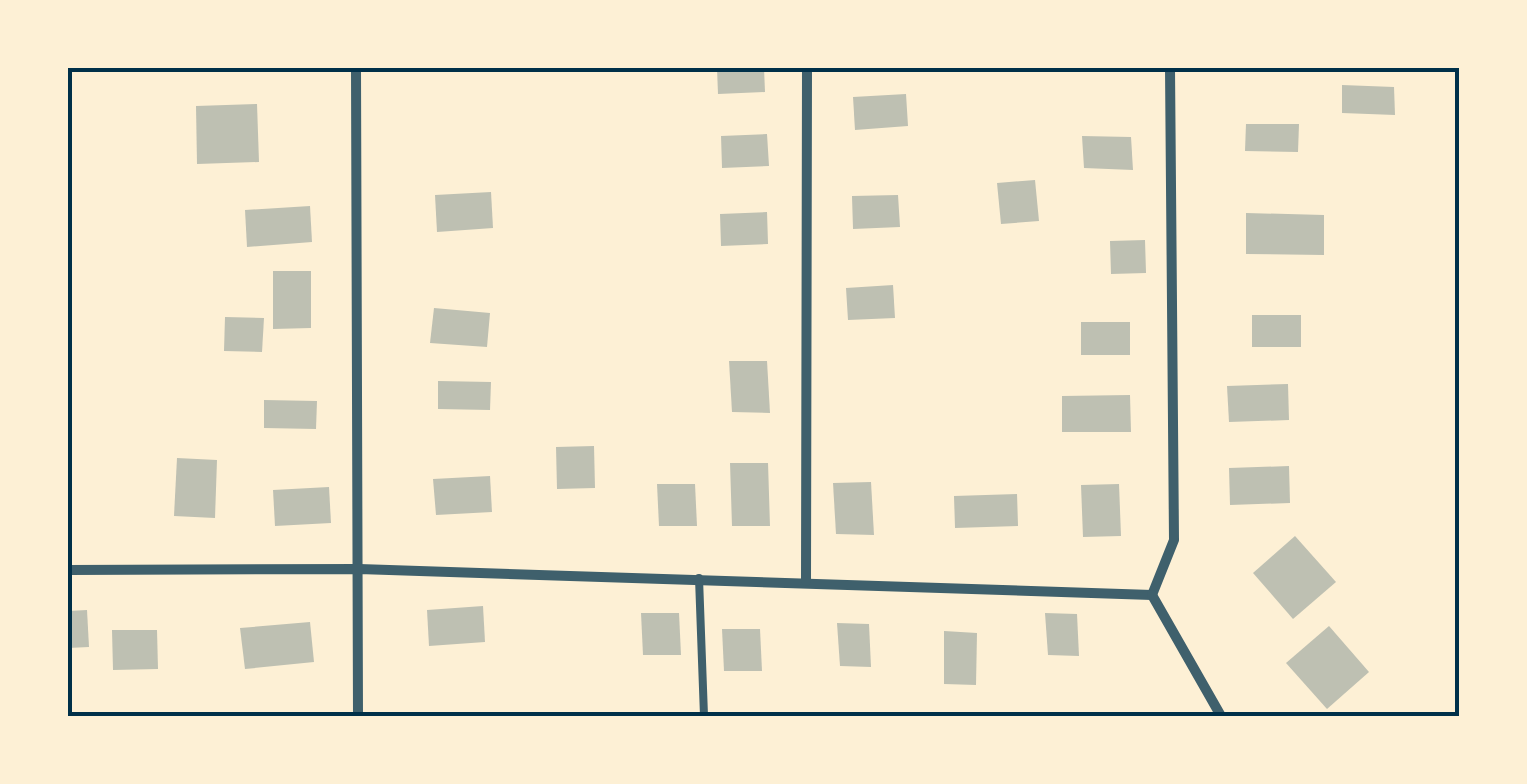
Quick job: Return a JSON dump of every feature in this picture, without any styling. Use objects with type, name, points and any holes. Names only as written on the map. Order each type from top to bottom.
[{"type":"street","points":[[356,68],[358,716]]},
{"type":"street","points":[[806,68],[806,580]]},
{"type":"street","points":[[1152,595],[1174,540],[1170,68]]},
{"type":"street","points":[[68,570],[359,569],[806,580],[1152,595]]},
{"type":"street","points":[[1152,595],[1221,716]]},
{"type":"lane","points":[[699,578],[704,716]]},
{"type":"building","points":[[717,68],[764,68],[765,92],[718,94]]},
{"type":"building","points":[[1342,85],[1394,87],[1395,115],[1342,113]]},
{"type":"building","points":[[906,94],[908,126],[855,130],[853,97]]},
{"type":"building","points":[[257,104],[259,162],[197,164],[196,106]]},
{"type":"building","points":[[1246,124],[1299,124],[1298,152],[1245,151]]},
{"type":"building","points":[[767,134],[769,166],[722,168],[721,136]]},
{"type":"building","points":[[1082,136],[1131,137],[1133,170],[1084,168]]},
{"type":"building","points":[[1035,180],[1039,221],[1001,224],[997,183]]},
{"type":"building","points":[[491,192],[493,228],[437,232],[435,195]]},
{"type":"building","points":[[898,195],[900,227],[853,229],[852,196]]},
{"type":"building","points":[[310,206],[312,242],[247,247],[245,210]]},
{"type":"building","points":[[767,212],[768,244],[721,246],[720,214]]},
{"type":"building","points":[[1246,213],[1324,215],[1324,255],[1246,254]]},
{"type":"building","points":[[1145,240],[1146,273],[1111,274],[1110,241]]},
{"type":"building","points":[[273,271],[311,271],[311,328],[273,329]]},
{"type":"building","points":[[893,285],[895,318],[848,320],[846,288]]},
{"type":"building","points":[[434,308],[490,313],[487,347],[430,343]]},
{"type":"building","points":[[1252,315],[1301,315],[1301,347],[1252,347]]},
{"type":"building","points":[[225,317],[264,318],[262,352],[224,351]]},
{"type":"building","points":[[1081,322],[1130,322],[1130,355],[1081,355]]},
{"type":"building","points":[[729,361],[767,361],[770,413],[732,412]]},
{"type":"building","points":[[438,381],[491,382],[490,410],[438,409]]},
{"type":"building","points":[[1288,384],[1289,420],[1229,422],[1227,386]]},
{"type":"building","points":[[1130,395],[1131,432],[1062,432],[1062,396]]},
{"type":"building","points":[[264,400],[317,401],[316,429],[264,428]]},
{"type":"building","points":[[594,446],[595,488],[557,489],[556,447]]},
{"type":"building","points":[[177,458],[217,460],[215,518],[174,516]]},
{"type":"building","points":[[730,463],[768,463],[770,526],[732,526]]},
{"type":"building","points":[[1289,466],[1290,503],[1230,505],[1229,468]]},
{"type":"building","points":[[490,476],[492,512],[436,515],[433,479]]},
{"type":"building","points":[[871,482],[874,535],[836,534],[833,483]]},
{"type":"building","points":[[657,484],[695,484],[697,526],[659,526]]},
{"type":"building","points":[[1119,484],[1121,536],[1083,537],[1081,485]]},
{"type":"building","points":[[329,487],[331,523],[275,526],[273,490]]},
{"type":"building","points":[[1017,494],[1018,526],[955,528],[954,496]]},
{"type":"building","points":[[1295,536],[1336,582],[1293,619],[1253,573]]},
{"type":"building","points":[[483,606],[485,642],[429,646],[427,610]]},
{"type":"building","points":[[87,610],[89,647],[68,648],[68,611]]},
{"type":"building","points":[[641,613],[679,613],[681,655],[643,655]]},
{"type":"building","points":[[1045,613],[1077,614],[1079,656],[1048,655]]},
{"type":"building","points":[[310,622],[314,662],[245,669],[240,628]]},
{"type":"building","points":[[837,623],[869,624],[871,667],[840,666]]},
{"type":"building","points":[[1329,626],[1369,672],[1327,709],[1286,663]]},
{"type":"building","points":[[722,629],[760,629],[762,671],[724,671]]},
{"type":"building","points":[[112,630],[157,630],[158,669],[113,670]]},
{"type":"building","points":[[944,631],[977,633],[976,685],[944,684]]}]
